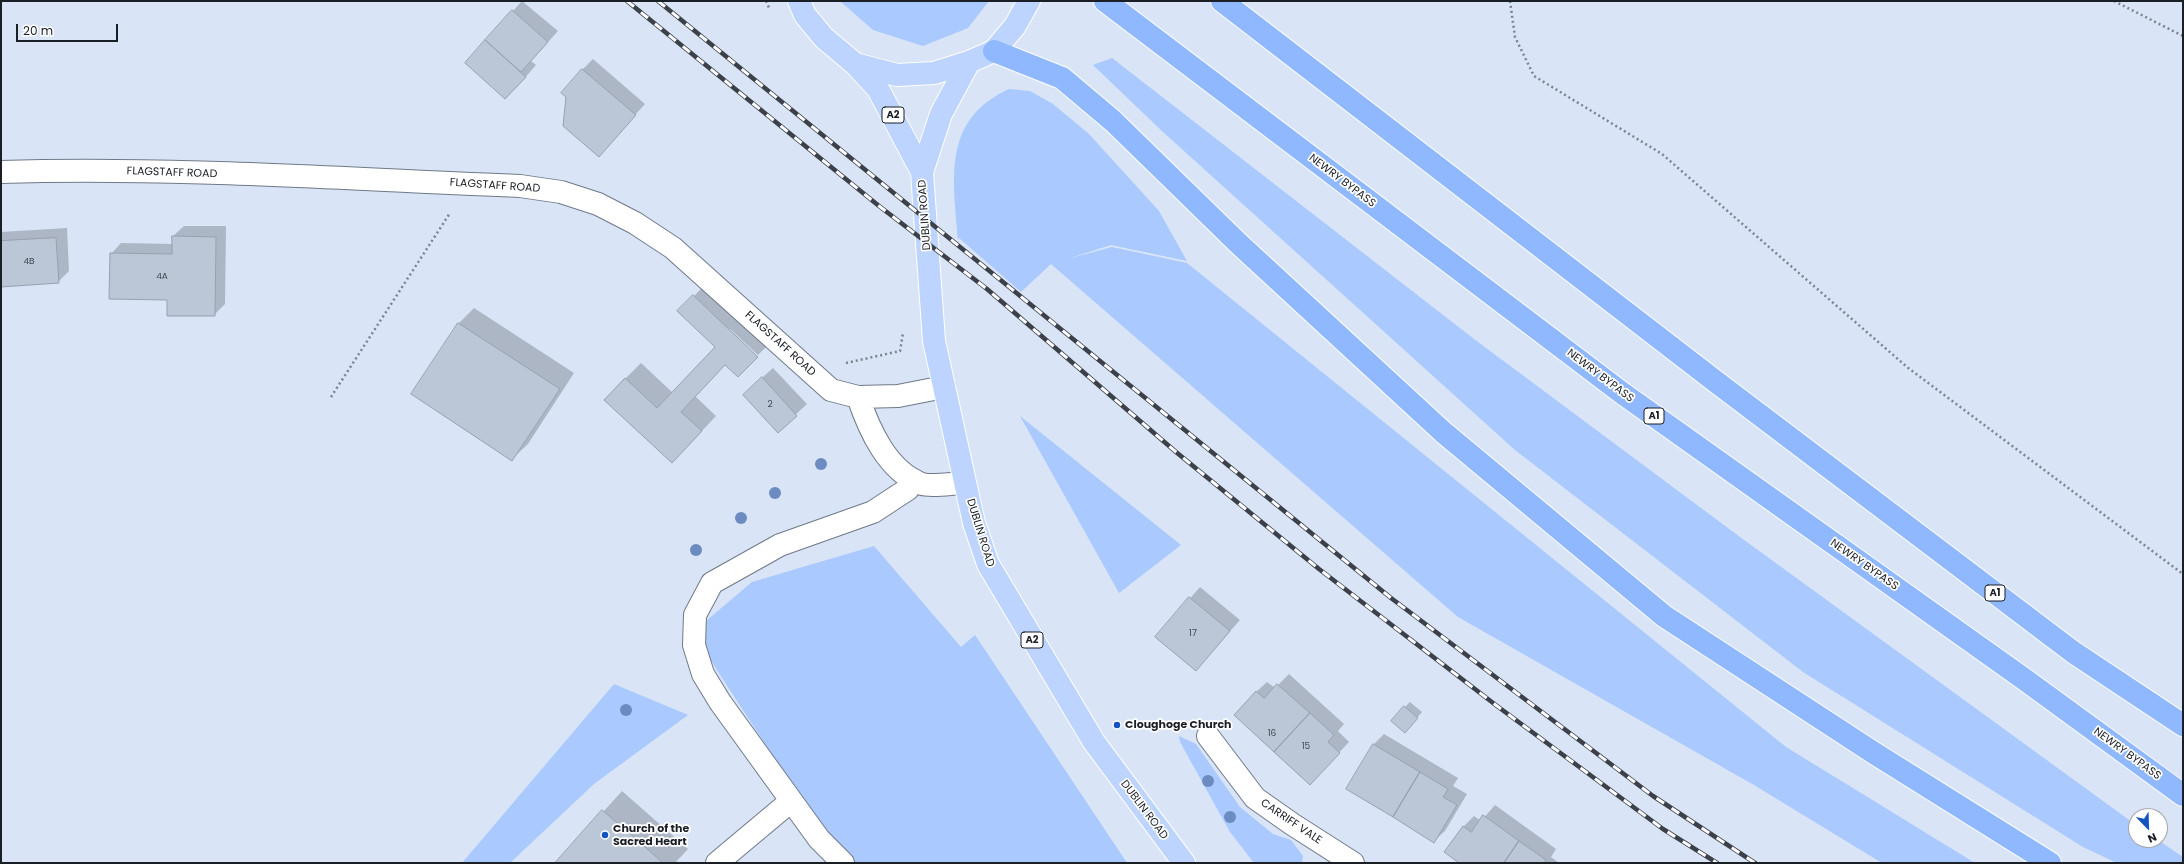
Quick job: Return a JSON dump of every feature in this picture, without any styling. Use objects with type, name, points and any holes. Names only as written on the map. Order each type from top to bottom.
[{"type":"highway","name":"NEWRY BYPASS","points":[[1105,1],[1622,393],[2024,679],[2183,795]]},
{"type":"highway","name":"A1","points":[[1222,1],[1715,381],[2073,652],[2183,725]]},
{"type":"highway","points":[[994,51],[1062,78],[1113,121],[1238,243],[1443,432],[1664,616],[1874,753],[2050,863]]},
{"type":"main road","name":"A2","points":[[799,1],[806,15],[824,38],[856,64],[878,89],[922,172]]},
{"type":"main road","name":"A2","points":[[856,64],[898,74],[934,73],[969,62],[994,51],[1015,26],[1028,1]]},
{"type":"main road","name":"A2","points":[[922,172],[941,114],[969,62]]},
{"type":"main road","name":"DUBLIN ROAD","points":[[922,172],[934,341],[974,523],[988,564],[1094,742],[1184,863]]},
{"type":"street","name":"FLAGSTAFF ROAD","points":[[1,172],[93,170],[520,186],[561,192],[598,204],[635,223],[673,248],[831,390],[858,397],[898,396],[944,387]]},
{"type":"street","points":[[858,397],[870,431],[895,464],[914,480],[924,484],[965,483]]},
{"type":"street","points":[[844,863],[819,839],[790,801],[720,702],[703,674],[694,644],[695,615],[712,583],[780,545],[873,512],[908,489],[914,480]]},
{"type":"street","name":"CARRIFF VALE","points":[[1208,736],[1256,798],[1292,824],[1353,863]]},
{"type":"street","points":[[717,863],[790,801]]},
{"type":"path","points":[[766,1],[772,14]]},
{"type":"path","points":[[1510,1],[1515,37],[1534,76],[1662,154],[1907,367],[2183,574]]},
{"type":"path","points":[[2114,1],[2183,36]]},
{"type":"path","points":[[330,397],[469,184]]},
{"type":"path","points":[[810,371],[900,351],[903,330]]},
{"type":"shaded area","points":[[840,1],[989,1],[968,28],[923,46],[873,30]]},
{"type":"shaded area","points":[[1112,58],[1474,339],[1740,537],[2128,819],[2128,848],[2168,847],[2183,857],[2183,863],[2117,863],[2083,847],[1803,672],[1515,450],[1163,132],[1093,65]]},
{"type":"shaded area","points":[[1009,89],[1030,91],[1053,104],[1089,134],[1159,211],[1187,261],[1111,245],[1067,259],[1112,247],[1187,263],[1786,747],[1975,863],[1882,863],[1754,785],[1458,617],[1051,264],[1021,292],[959,238],[958,240],[954,194],[956,152],[962,134],[972,117],[987,102]]},
{"type":"shaded area","points":[[1020,416],[1181,545],[1119,593]]},
{"type":"shaded area","points":[[874,546],[961,647],[975,635],[1127,863],[842,863],[704,650],[706,621],[752,582]]},
{"type":"shaded area","points":[[614,684],[688,715],[594,784],[510,863],[462,863]]},
{"type":"shaded area","points":[[1179,736],[1196,744],[1240,807],[1273,834],[1291,840],[1303,856],[1302,863],[1254,863],[1230,832],[1180,742]]},
{"type":"building","points":[[512,10],[548,42],[521,72],[485,40]]},
{"type":"building","points":[[485,40],[526,77],[505,99],[465,63]]},
{"type":"building","points":[[582,69],[636,115],[599,157],[563,126],[566,97],[561,93]]},
{"type":"building","points":[[172,236],[216,237],[215,316],[167,316],[167,300],[109,299],[110,253],[172,254]]},
{"type":"building","points":[[56,238],[59,283],[1,287],[1,241]]},
{"type":"building","points":[[693,295],[758,357],[738,377],[725,365],[681,412],[702,431],[672,463],[604,400],[625,378],[657,408],[715,347],[677,311]]},
{"type":"building","points":[[458,323],[560,389],[512,461],[411,394]]},
{"type":"building","points":[[762,377],[797,416],[778,433],[743,395]]},
{"type":"building","points":[[1189,597],[1230,631],[1196,671],[1155,637]]},
{"type":"building","points":[[1277,684],[1310,713],[1274,752],[1234,715],[1256,691],[1264,698]]},
{"type":"building","points":[[1404,706],[1418,718],[1405,733],[1391,721]]},
{"type":"building","points":[[1310,713],[1334,735],[1328,742],[1340,753],[1310,785],[1274,752]]},
{"type":"building","points":[[1373,744],[1420,772],[1393,817],[1346,789]]},
{"type":"building","points":[[1420,772],[1448,789],[1443,797],[1457,805],[1434,843],[1393,817]]},
{"type":"building","name":"Church of the Sacred Heart","points":[[602,810],[635,838],[663,863],[555,863]]},
{"type":"building","points":[[1483,815],[1519,841],[1504,863],[1459,863],[1444,852],[1463,826],[1471,832]]},
{"type":"building","points":[[1519,841],[1546,860],[1544,863],[1504,863]]},
{"type":"railway","points":[[627,1],[879,206],[987,289],[1176,452],[1319,569],[1497,706],[1663,829],[1717,863]]},
{"type":"railway","points":[[658,1],[1391,598],[1653,796],[1755,863]]},
{"type":"place","name":"Cloughoge Church","points":[[1117,725]]},
{"type":"place","name":"Church of the Sacred Heart","points":[[605,835]]}]
